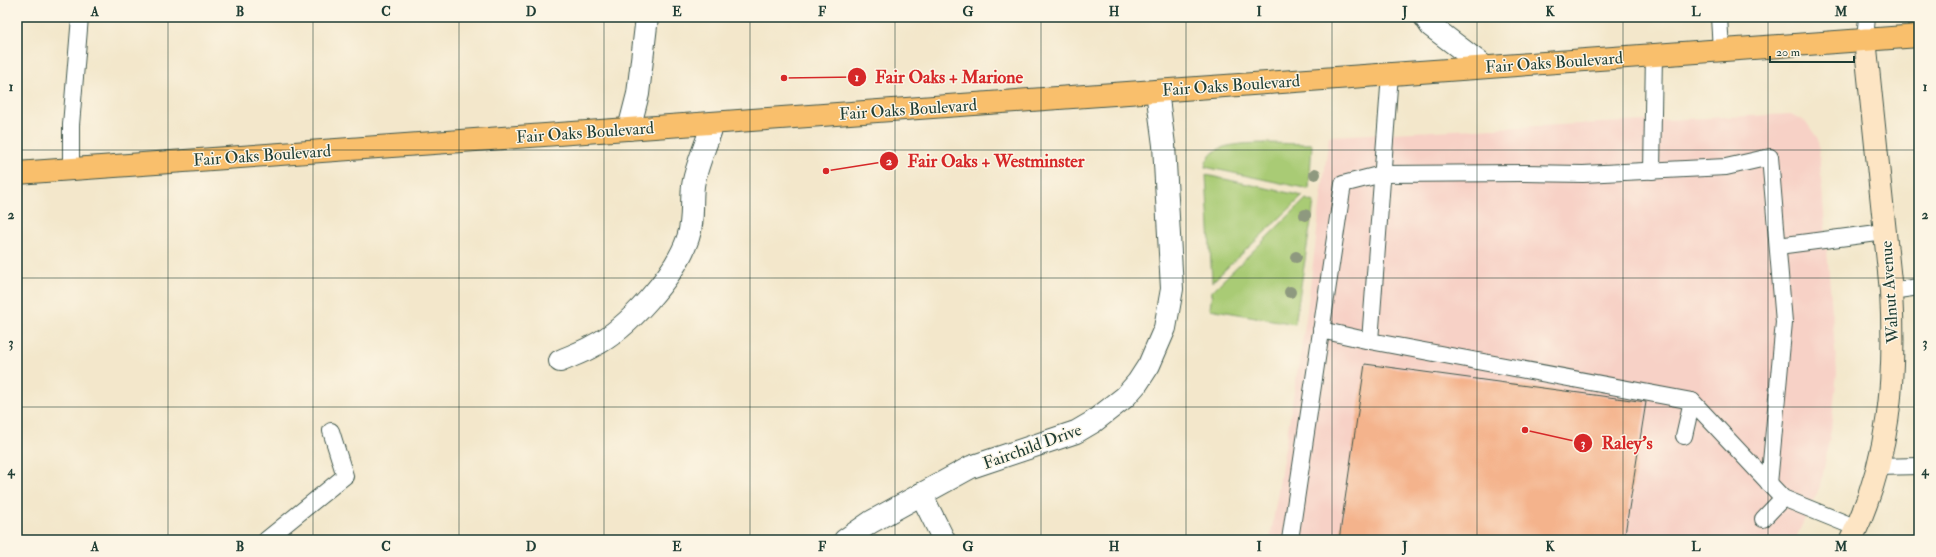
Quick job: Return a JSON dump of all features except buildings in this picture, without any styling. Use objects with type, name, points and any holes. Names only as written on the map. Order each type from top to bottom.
[{"type":"main road","name":"Fair Oaks Boulevard","points":[[17,173],[1919,36]]},
{"type":"main road","name":"Walnut Avenue","points":[[1854,534],[1878,467],[1888,424],[1893,377],[1893,331],[1890,291],[1865,39]]},
{"type":"street","points":[[629,129],[638,94],[648,17]]},
{"type":"street","points":[[1425,17],[1430,26],[1485,67]]},
{"type":"street","name":"Fairchild Drive","points":[[846,540],[871,522],[971,468],[1076,432],[1093,422],[1125,397],[1149,365],[1165,328],[1172,289],[1164,145],[1157,91]]},
{"type":"street","points":[[560,361],[594,346],[628,320],[659,288],[684,250],[692,220],[693,186],[713,122]]},
{"type":"street","points":[[921,494],[944,540]]},
{"type":"lane","points":[[70,168],[71,125],[80,17]]},
{"type":"lane","points":[[1719,17],[1721,50]]},
{"type":"lane","points":[[1865,39],[1867,17]]},
{"type":"lane","points":[[1652,171],[1654,54]]},
{"type":"lane","points":[[1370,341],[1390,74]]},
{"type":"lane","points":[[1290,540],[1343,184],[1382,174],[1583,174],[1652,171],[1726,167],[1770,157],[1784,322],[1769,484]]},
{"type":"lane","points":[[1778,246],[1885,232]]},
{"type":"lane","points":[[1890,291],[1919,287]]},
{"type":"lane","points":[[1321,330],[1370,341],[1692,401],[1769,484],[1784,498],[1854,534]]},
{"type":"lane","points":[[1684,436],[1692,401]]},
{"type":"lane","points":[[266,540],[345,476],[331,431]]},
{"type":"lane","points":[[1878,467],[1919,466]]},
{"type":"lane","points":[[1763,518],[1784,498]]},
{"type":"shaded area","points":[[1477,17],[1578,17],[1492,22]]},
{"type":"shaded area","points":[[1791,114],[1806,122],[1818,139],[1837,373],[1831,430],[1821,484],[1795,540],[1270,540],[1306,318],[1329,136]]},
{"type":"green space","points":[[1237,144],[1312,144],[1309,189],[1205,167],[1207,159],[1213,153],[1228,146]]},
{"type":"green space","points":[[1206,175],[1303,196],[1212,282]]},
{"type":"green space","points":[[1306,199],[1314,202],[1295,324],[1210,309],[1212,291]]},
{"type":"place","name":"Fair Oaks + Marione","points":[[784,78]]},
{"type":"place","name":"Fair Oaks + Westminster","points":[[826,171]]},
{"type":"place","name":"Raley's","points":[[1525,430]]}]
